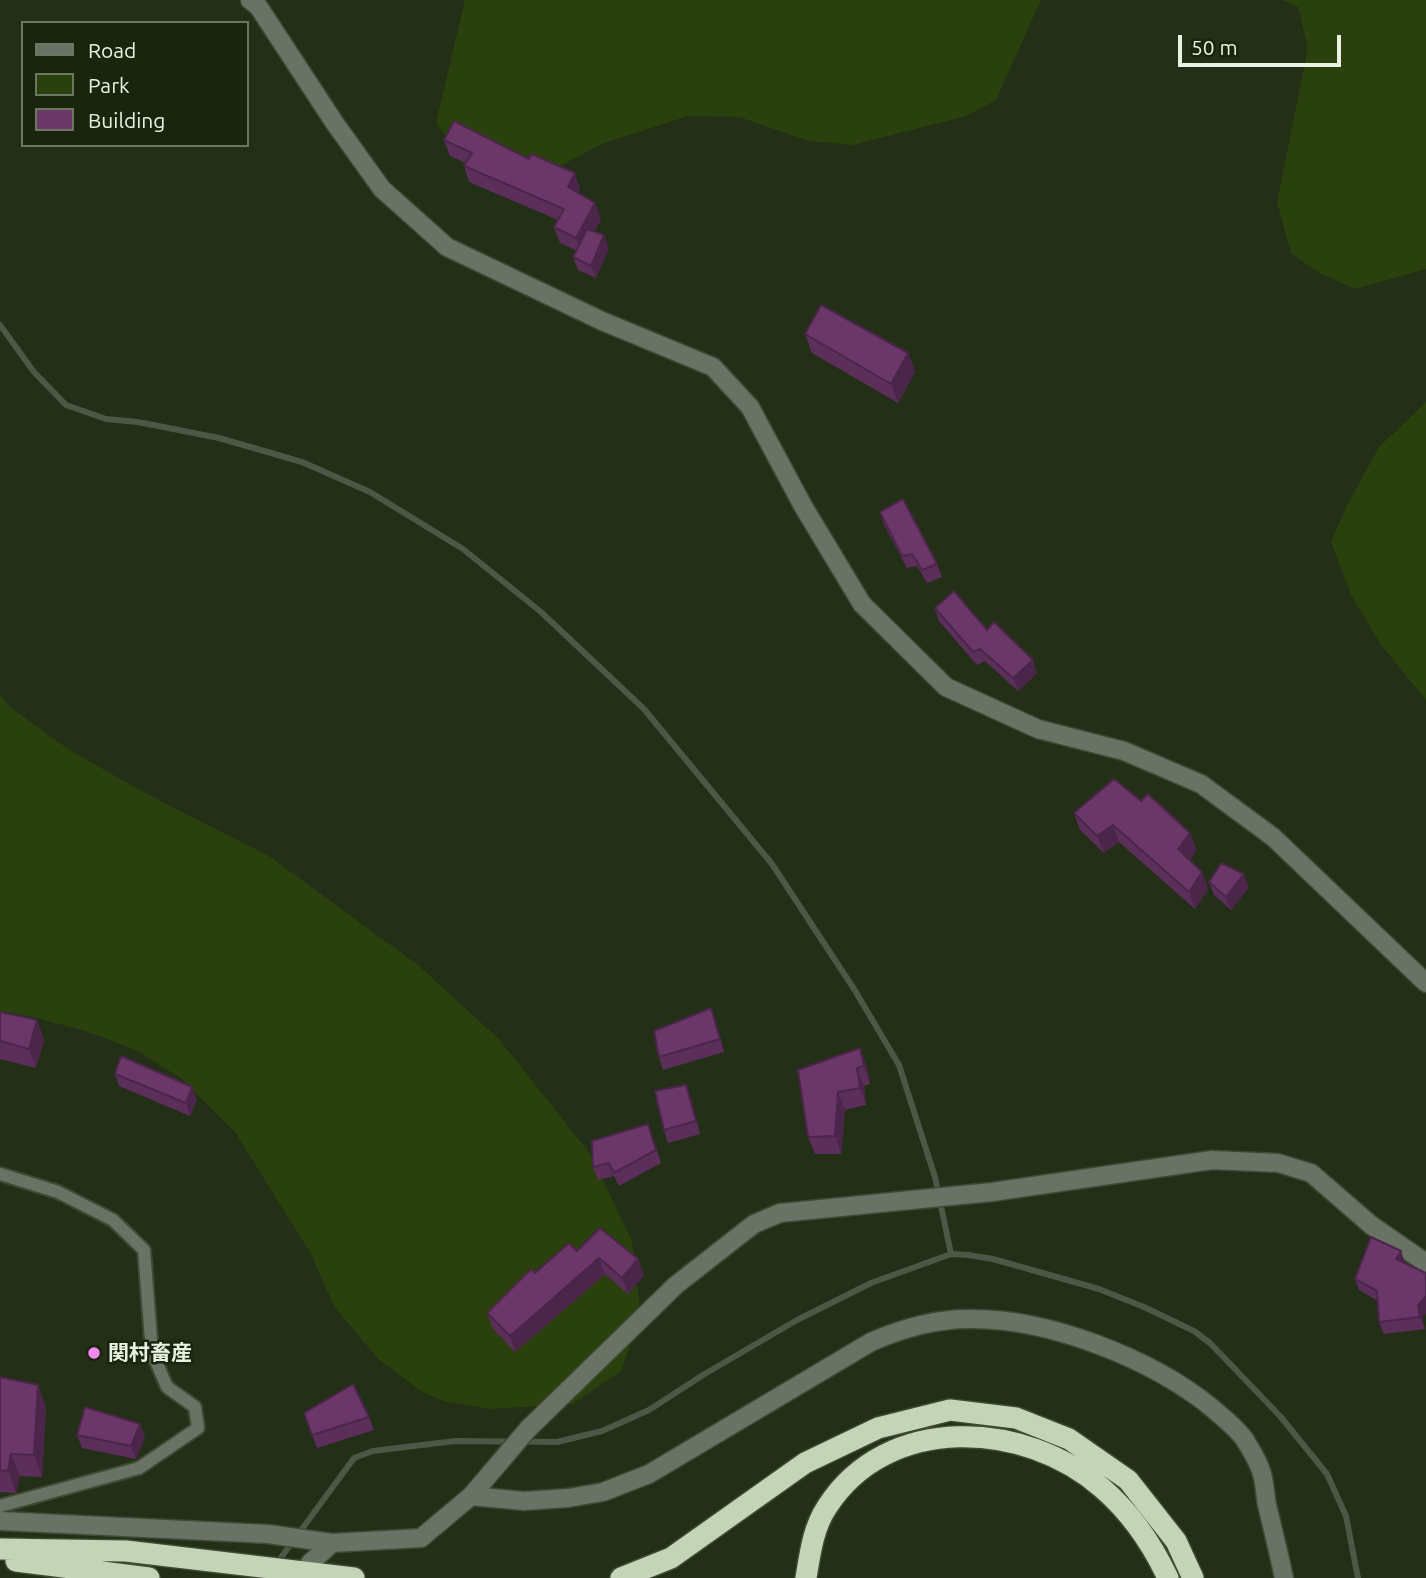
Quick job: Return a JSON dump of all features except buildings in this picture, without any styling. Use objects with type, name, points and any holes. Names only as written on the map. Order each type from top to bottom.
[{"type":"highway","points":[[621,1578],[671,1558],[805,1463],[878,1428],[950,1410],[1016,1418],[1069,1439],[1128,1480],[1175,1541],[1194,1578]]},
{"type":"highway","points":[[806,1578],[811,1545],[825,1509],[845,1482],[869,1463],[899,1448],[957,1436],[987,1437],[1013,1442],[1045,1453],[1073,1467],[1100,1486],[1122,1507],[1144,1536],[1168,1578]]},
{"type":"highway","points":[[0,1549],[126,1551],[354,1578]]},
{"type":"highway","points":[[0,1559],[149,1578]]},
{"type":"street","points":[[250,0],[258,6],[334,122],[382,189],[447,247],[602,321],[713,367],[750,407],[803,506],[862,604],[946,687],[1038,729],[1124,751],[1200,784],[1273,837],[1426,983]]},
{"type":"street","points":[[0,1521],[279,1535],[332,1543],[421,1538],[471,1496],[528,1429],[676,1284],[754,1224],[780,1213],[911,1202],[1212,1160],[1279,1163],[1311,1173],[1371,1225],[1426,1263]]},
{"type":"street","points":[[471,1496],[524,1501],[603,1492],[649,1474],[871,1342],[900,1329],[967,1319],[999,1320],[1104,1347],[1148,1366],[1186,1387],[1220,1415],[1243,1438],[1262,1475],[1284,1578]]},
{"type":"street","points":[[310,1563],[332,1543]]},
{"type":"lane","points":[[0,1174],[58,1192],[113,1220],[144,1250],[152,1352],[167,1387],[195,1407],[198,1428],[139,1468],[0,1506]]},
{"type":"green space","points":[[465,0],[1041,0],[996,100],[967,116],[852,145],[809,141],[739,117],[688,116],[602,144],[526,184],[471,174],[436,122]]},
{"type":"green space","points":[[1282,0],[1426,0],[1426,269],[1355,289],[1319,273],[1291,253],[1277,202],[1308,48],[1298,7]]},
{"type":"green space","points":[[1426,402],[1426,700],[1381,645],[1351,595],[1331,542],[1347,505],[1379,447]]},
{"type":"green space","points":[[0,695],[11,708],[71,751],[149,795],[269,856],[418,965],[499,1039],[591,1155],[632,1241],[641,1317],[621,1371],[573,1404],[490,1409],[443,1401],[422,1392],[378,1359],[334,1306],[311,1254],[235,1132],[182,1079],[136,1050],[85,1031],[0,1011]]},
{"type":"waterway","points":[[0,325],[34,372],[66,405],[106,419],[138,422],[219,438],[302,462],[370,492],[463,549],[541,612],[644,709],[772,864],[854,989],[899,1065],[935,1177],[951,1254]]},
{"type":"waterway","points":[[280,1559],[354,1458],[373,1451],[455,1441],[557,1442],[602,1431],[649,1410],[797,1320],[871,1283],[951,1254],[993,1259],[1099,1289],[1194,1331],[1210,1343],[1280,1416],[1327,1474],[1346,1516],[1358,1578]]},
{"type":"place","name":"関村畜産","points":[[94,1353]]}]
